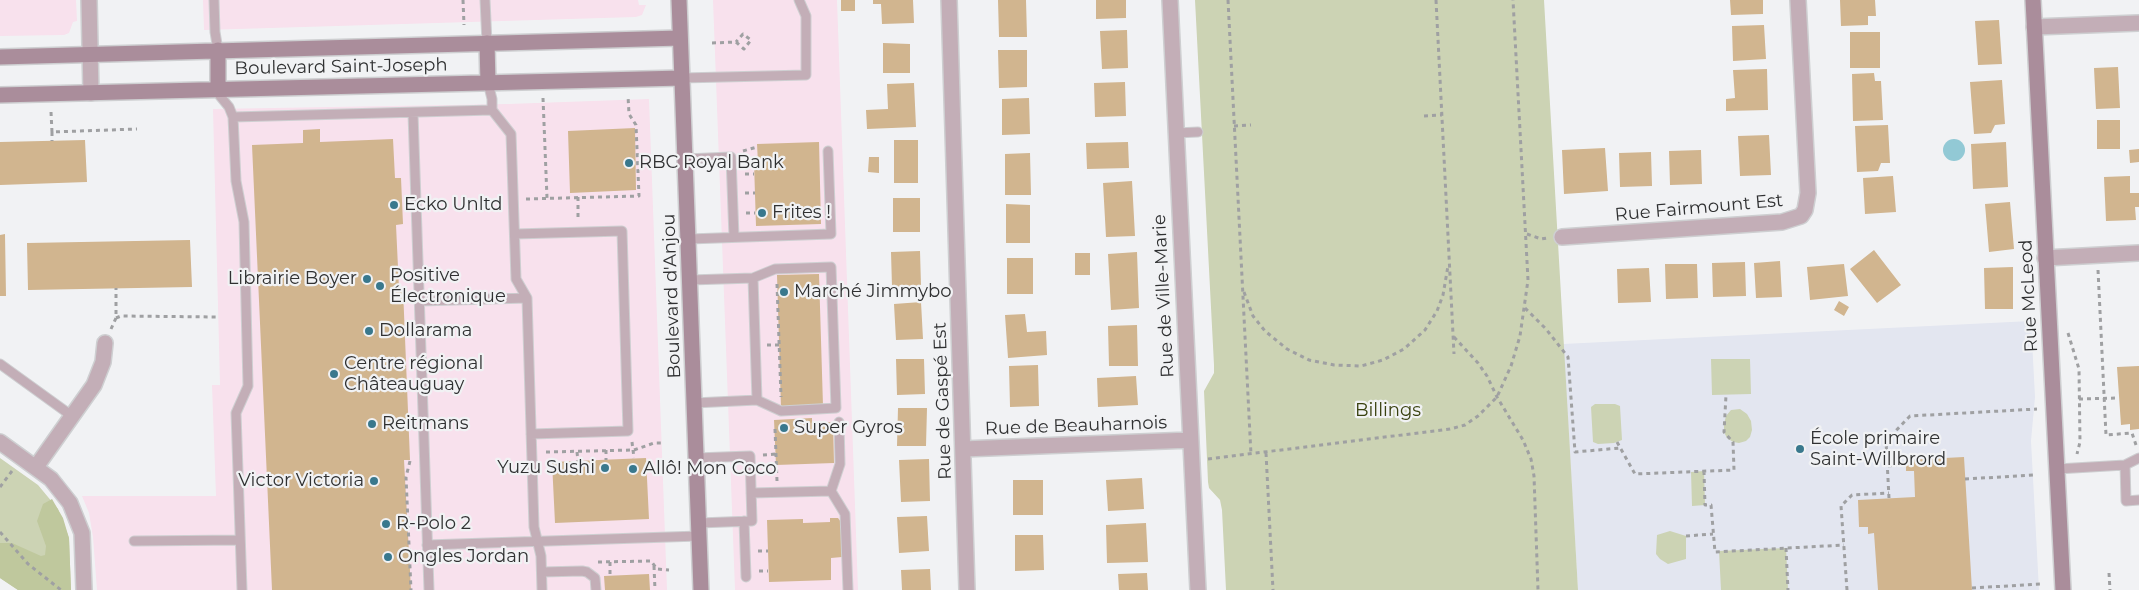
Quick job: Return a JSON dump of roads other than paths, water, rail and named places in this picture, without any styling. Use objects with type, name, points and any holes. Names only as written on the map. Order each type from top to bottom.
[{"type":"street","points":[[89,0],[91,92]]},
{"type":"street","name":"Boulevard d'Anjou","points":[[679,0],[701,590]]},
{"type":"street","name":"Rue de Gaspé Est","points":[[949,0],[967,590]]},
{"type":"street","name":"Rue de Ville-Marie","points":[[1170,0],[1198,590]]},
{"type":"street","name":"Rue Fairmount Est","points":[[1557,238],[1782,222],[1800,216],[1805,210],[1808,193],[1798,0]]},
{"type":"street","name":"Rue McLeod","points":[[2033,0],[2063,590]]},
{"type":"street","points":[[2034,28],[2139,23]]},
{"type":"street","name":"Boulevard Saint-Joseph","points":[[0,57],[680,38]]},
{"type":"street","points":[[486,43],[488,82]]},
{"type":"street","points":[[218,50],[218,89]]},
{"type":"street","name":"Boulevard Saint-Joseph","points":[[0,95],[682,78]]},
{"type":"street","points":[[2045,258],[2139,254]]},
{"type":"street","points":[[36,467],[94,385],[99,375],[105,343]]},
{"type":"street","name":"Rue de Beauharnois","points":[[963,449],[1190,440]]},
{"type":"street","points":[[0,442],[36,467],[63,491],[78,519],[82,533],[84,590]]},
{"type":"lane","points":[[214,0],[215,32],[218,50]]},
{"type":"lane","points":[[485,0],[486,43]]},
{"type":"lane","points":[[682,78],[806,75],[806,16],[799,0]]},
{"type":"lane","points":[[488,82],[492,110],[511,134],[516,279],[527,298],[534,528],[542,572],[542,590]]},
{"type":"lane","points":[[218,89],[220,96],[229,107],[233,117],[236,181],[244,222],[248,386],[236,413],[242,590]]},
{"type":"lane","points":[[233,117],[492,110]]},
{"type":"lane","points":[[413,113],[428,590]]},
{"type":"lane","points":[[1176,133],[1198,132]]},
{"type":"lane","points":[[689,239],[830,234],[828,151]]},
{"type":"lane","points":[[686,159],[731,157],[734,237]]},
{"type":"lane","points":[[515,234],[622,231],[628,431],[531,434]]},
{"type":"lane","points":[[690,280],[753,278],[774,269],[831,267],[836,408],[781,412],[757,400],[694,403]]},
{"type":"lane","points":[[753,278],[757,400]]},
{"type":"lane","points":[[419,301],[527,298]]},
{"type":"lane","points":[[0,364],[72,416]]},
{"type":"lane","points":[[839,422],[840,464],[831,490],[845,514],[848,590]]},
{"type":"lane","points":[[427,545],[538,542],[699,530],[752,521],[750,456],[696,458]]},
{"type":"lane","points":[[2057,469],[2125,465],[2139,458]]},
{"type":"lane","points":[[2125,465],[2126,501],[2139,500]]},
{"type":"lane","points":[[751,493],[831,490]]},
{"type":"lane","points":[[744,521],[746,577]]},
{"type":"lane","points":[[134,541],[240,540]]},
{"type":"lane","points":[[542,572],[582,571],[592,574],[595,578],[596,590]]},
{"type":"water","points":[[1954,139],[1962,142],[1965,150],[1962,158],[1954,161],[1946,158],[1943,150],[1946,142]]},
{"type":"place","name":"RBC Royal Bank","points":[[629,163]]},
{"type":"place","name":"Ecko Unltd","points":[[394,205]]},
{"type":"place","name":"Frites !","points":[[762,213]]},
{"type":"place","name":"Librairie Boyer","points":[[367,279]]},
{"type":"place","name":"Positive Électronique","points":[[380,286]]},
{"type":"place","name":"Marché Jimmybo","points":[[784,292]]},
{"type":"place","name":"Dollarama","points":[[369,331]]},
{"type":"place","name":"Centre régional Châteauguay","points":[[334,374]]},
{"type":"place","name":"Reitmans","points":[[372,424]]},
{"type":"place","name":"Super Gyros","points":[[784,428]]},
{"type":"place","name":"École primaire Saint-Willbrord","points":[[1800,449]]},
{"type":"place","name":"Yuzu Sushi","points":[[605,468]]},
{"type":"place","name":"Allô! Mon Coco","points":[[633,469]]},
{"type":"place","name":"Victor Victoria","points":[[374,481]]},
{"type":"place","name":"R-Polo 2","points":[[386,524]]},
{"type":"place","name":"Ongles Jordan","points":[[388,557]]},
{"type":"park label","name":"Billings","points":[[1388,411]]}]
